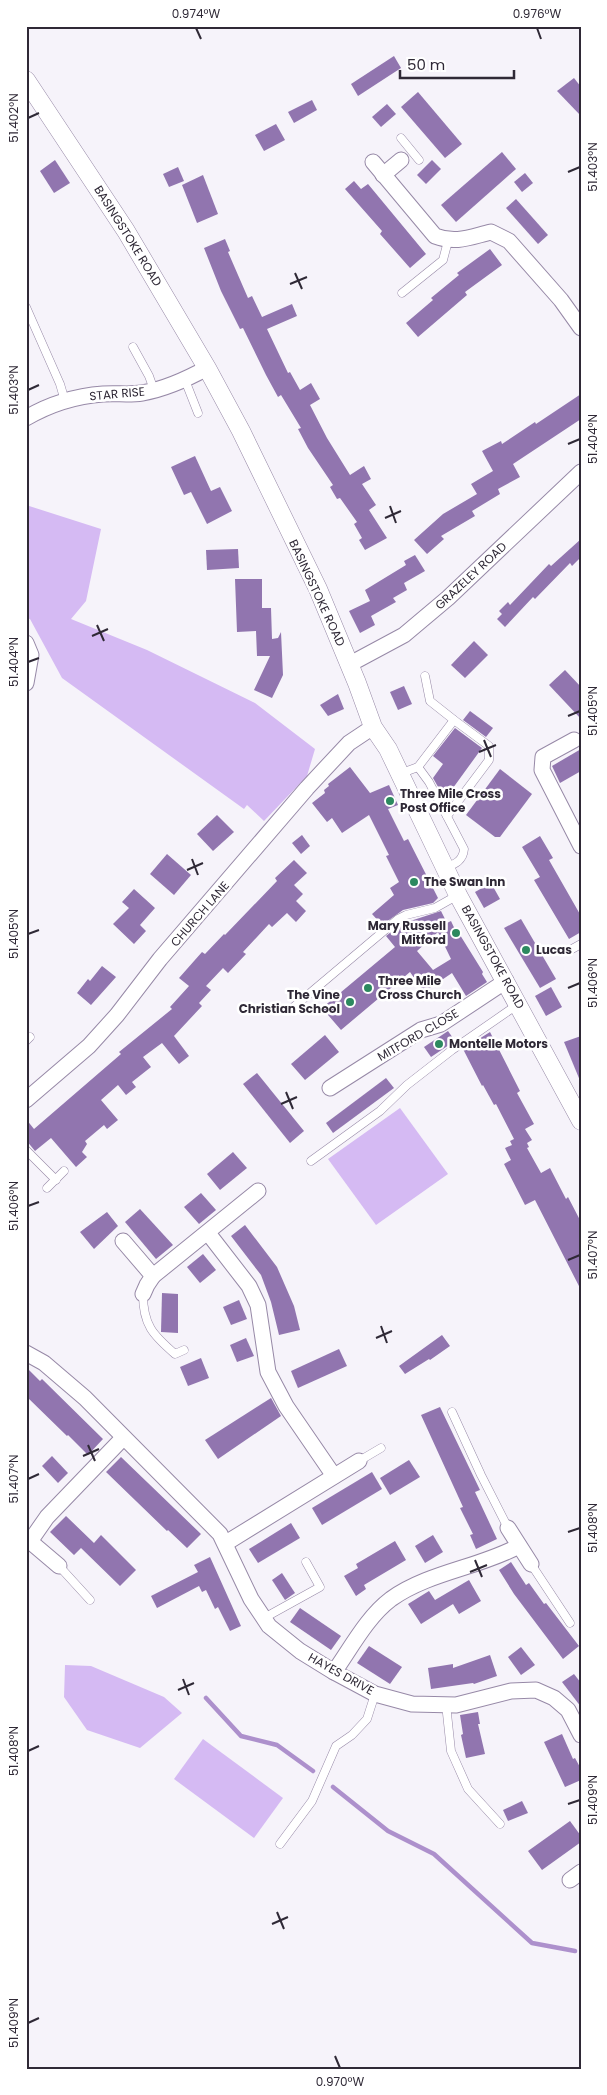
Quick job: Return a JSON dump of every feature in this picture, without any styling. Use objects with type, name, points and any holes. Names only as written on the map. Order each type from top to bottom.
[{"type":"street","name":"BASINGSTOKE ROAD","points":[[26,80],[126,231],[207,368],[241,431],[318,589],[350,664],[373,727],[381,737],[400,774],[458,895],[519,1004],[581,1122]]},
{"type":"street","points":[[384,175],[406,155]]},
{"type":"street","points":[[373,162],[435,236],[448,241],[462,240],[491,232],[510,240],[561,300],[581,328]]},
{"type":"street","name":"STAR RISE","points":[[26,418],[43,408],[65,401],[101,394],[140,393],[154,390],[185,380],[207,368]]},
{"type":"street","name":"GRAZELEY ROAD","points":[[350,664],[404,635],[448,598],[581,472]]},
{"type":"street","points":[[26,643],[31,655],[26,682]]},
{"type":"street","name":"CHURCH LANE","points":[[26,1100],[89,1046],[117,1015],[160,959],[307,788],[349,743],[373,727]]},
{"type":"street","points":[[574,740],[543,757],[542,770],[581,846]]},
{"type":"street","name":"MITFORD CLOSE","points":[[330,1088],[421,1030],[441,1024],[506,981]]},
{"type":"street","points":[[143,1294],[154,1276],[258,1191]]},
{"type":"street","points":[[208,1233],[249,1286],[258,1305],[268,1372],[286,1406],[334,1476]]},
{"type":"street","points":[[123,1241],[154,1276]]},
{"type":"street","name":"HAYES DRIVE","points":[[26,1353],[44,1363],[85,1398],[220,1534],[252,1599],[269,1626],[300,1651],[375,1694],[412,1704],[456,1705],[511,1691],[536,1690],[554,1698],[568,1710],[581,1735]]},
{"type":"street","points":[[60,1566],[28,1539],[123,1438]]},
{"type":"street","points":[[226,1544],[359,1461]]},
{"type":"street","points":[[508,1528],[531,1564]]},
{"type":"street","points":[[334,1672],[366,1626],[390,1600],[420,1583],[499,1557],[519,1546]]},
{"type":"lane","points":[[401,138],[406,155],[419,160]]},
{"type":"lane","points":[[402,293],[443,260],[448,241]]},
{"type":"lane","points":[[26,307],[60,384],[65,401]]},
{"type":"lane","points":[[133,347],[150,376],[154,390]]},
{"type":"lane","points":[[185,380],[198,413]]},
{"type":"lane","points":[[425,676],[430,701],[489,746],[489,760],[447,816]]},
{"type":"lane","points":[[400,774],[418,768],[454,720]]},
{"type":"lane","points":[[418,768],[428,782],[464,849],[459,861],[445,868]]},
{"type":"lane","points":[[290,1010],[398,919],[406,914],[435,908],[458,895]]},
{"type":"lane","points":[[572,949],[581,944]]},
{"type":"lane","points":[[311,1161],[380,1111],[407,1084],[452,1050],[519,1004]]},
{"type":"lane","points":[[26,1150],[56,1180]]},
{"type":"lane","points":[[47,1188],[64,1171]]},
{"type":"lane","points":[[143,1294],[143,1308],[147,1324],[157,1339],[175,1354],[184,1350]]},
{"type":"lane","points":[[452,1412],[480,1475],[508,1528]]},
{"type":"lane","points":[[359,1461],[382,1448]]},
{"type":"lane","points":[[264,1618],[320,1587],[306,1562]]},
{"type":"lane","points":[[531,1564],[570,1623]]},
{"type":"lane","points":[[60,1566],[90,1600]]},
{"type":"lane","points":[[280,1844],[312,1801],[336,1746],[352,1735],[367,1719],[375,1694]]},
{"type":"lane","points":[[446,1704],[451,1751],[468,1789],[500,1824]]},
{"type":"shaded area","points":[[26,505],[101,529],[86,601],[71,619],[147,650],[255,703],[315,749],[307,776],[264,821],[247,805],[244,809],[62,678],[30,619],[26,618]]},
{"type":"shaded area","points":[[400,1108],[448,1174],[376,1225],[328,1159]]},
{"type":"shaded area","points":[[65,1665],[91,1666],[164,1697],[182,1713],[140,1748],[87,1730],[64,1697]]},
{"type":"shaded area","points":[[203,1739],[283,1798],[254,1838],[174,1779]]},
{"type":"building","points":[[394,56],[401,68],[358,96],[351,84]]},
{"type":"building","points":[[574,78],[581,87],[581,116],[557,91]]},
{"type":"building","points":[[418,92],[462,144],[445,158],[401,107]]},
{"type":"building","points":[[312,100],[317,110],[294,123],[288,112]]},
{"type":"building","points":[[387,104],[396,114],[381,127],[372,117]]},
{"type":"building","points":[[276,124],[285,140],[264,151],[255,135]]},
{"type":"building","points":[[502,152],[516,169],[456,222],[441,205]]},
{"type":"building","points":[[55,160],[70,183],[54,193],[40,171]]},
{"type":"building","points":[[432,160],[441,169],[426,184],[417,175]]},
{"type":"building","points":[[178,167],[184,181],[169,187],[163,174]]},
{"type":"building","points":[[525,173],[533,183],[522,192],[514,182]]},
{"type":"building","points":[[203,175],[218,214],[197,223],[182,185]]},
{"type":"building","points":[[354,181],[361,189],[368,184],[426,254],[410,268],[380,234],[382,231],[345,189]]},
{"type":"building","points":[[516,199],[548,235],[538,244],[506,208]]},
{"type":"building","points":[[225,239],[230,251],[228,252],[248,298],[252,296],[262,317],[292,304],[297,316],[267,329],[288,373],[290,372],[300,390],[311,383],[320,399],[310,405],[327,438],[350,475],[364,466],[371,479],[362,484],[376,505],[369,510],[387,538],[365,550],[359,540],[362,538],[354,524],[357,522],[340,498],[337,499],[330,487],[333,485],[308,448],[298,429],[301,428],[281,395],[278,397],[243,328],[240,329],[221,291],[204,248]]},
{"type":"building","points":[[490,249],[502,265],[465,292],[467,295],[418,337],[406,323],[433,300],[431,298],[459,275],[457,273]]},
{"type":"building","points":[[581,394],[581,419],[513,464],[520,477],[498,489],[500,494],[472,511],[475,516],[441,536],[444,539],[427,554],[414,540],[443,514],[477,494],[471,484],[493,471],[482,451],[501,441],[502,444]]},
{"type":"building","points":[[195,456],[211,491],[220,487],[232,511],[207,524],[191,492],[184,495],[171,467]]},
{"type":"building","points":[[581,539],[581,557],[572,566],[570,563],[535,599],[533,597],[505,627],[497,619],[502,614],[499,611],[508,602],[510,605],[549,564],[551,566]]},
{"type":"building","points":[[238,549],[239,568],[207,570],[206,550]]},
{"type":"building","points":[[415,555],[425,571],[404,583],[407,590],[393,598],[396,602],[371,616],[375,625],[360,633],[349,611],[370,601],[365,590],[406,565],[404,561]]},
{"type":"building","points":[[235,579],[262,579],[262,608],[271,608],[272,639],[278,638],[281,632],[283,675],[272,698],[254,690],[270,656],[257,656],[256,631],[237,632]]},
{"type":"building","points":[[474,641],[488,655],[465,678],[451,665]]},
{"type":"building","points":[[565,670],[581,687],[581,719],[549,685]]},
{"type":"building","points":[[404,686],[412,704],[398,710],[390,692]]},
{"type":"building","points":[[338,694],[344,709],[328,716],[320,705]]},
{"type":"building","points":[[470,711],[493,728],[486,737],[463,720]]},
{"type":"building","points":[[455,728],[482,748],[445,799],[433,778],[443,764],[433,756]]},
{"type":"building","points":[[581,749],[581,771],[560,783],[552,766]]},
{"type":"building","points":[[350,767],[370,793],[389,785],[398,805],[388,809],[404,841],[408,839],[438,898],[433,903],[403,910],[382,925],[372,914],[394,895],[390,888],[399,882],[386,856],[389,855],[369,815],[342,833],[332,818],[327,822],[312,803],[325,793],[324,790],[329,786],[328,784]]},
{"type":"building","points":[[500,769],[532,794],[500,837],[495,837],[466,815]]},
{"type":"building","points":[[217,815],[234,832],[213,851],[197,834]]},
{"type":"building","points":[[302,835],[310,846],[301,854],[292,843]]},
{"type":"building","points":[[540,836],[553,858],[549,860],[581,916],[581,932],[569,939],[534,880],[540,877],[522,847]]},
{"type":"building","points":[[167,854],[191,875],[174,895],[150,874]]},
{"type":"building","points":[[294,860],[307,873],[294,885],[303,894],[296,901],[306,911],[296,922],[287,913],[272,927],[269,924],[243,952],[246,954],[228,973],[223,968],[206,986],[211,990],[199,1003],[202,1006],[174,1036],[189,1056],[179,1064],[162,1043],[143,1057],[151,1067],[132,1082],[136,1087],[126,1095],[118,1085],[101,1100],[118,1120],[107,1129],[104,1125],[85,1141],[87,1144],[82,1152],[87,1157],[76,1167],[51,1138],[35,1151],[26,1140],[26,1119],[34,1129],[121,1054],[119,1052],[172,1009],[170,1007],[189,986],[179,978],[202,952],[205,954],[225,935],[277,881],[275,878]]},
{"type":"building","points":[[491,883],[500,899],[484,908],[475,892]]},
{"type":"building","points":[[134,889],[155,908],[140,925],[146,931],[134,944],[113,924],[129,908],[122,902]]},
{"type":"building","points":[[441,911],[447,923],[451,921],[458,936],[460,935],[483,972],[482,974],[487,982],[466,996],[452,973],[424,992],[410,972],[341,1030],[322,1008],[395,947],[386,936],[401,924]],"holes":[[[438,932],[451,959],[433,970],[417,951]]]},
{"type":"building","points":[[521,919],[556,979],[540,988],[504,928]]},
{"type":"building","points":[[102,966],[116,977],[91,1005],[77,993]]},
{"type":"building","points":[[551,987],[562,1007],[546,1016],[535,996]]},
{"type":"building","points":[[448,1031],[455,1041],[431,1057],[424,1047]]},
{"type":"building","points":[[490,1032],[520,1091],[517,1093],[534,1124],[525,1129],[532,1140],[527,1143],[529,1147],[527,1148],[541,1173],[550,1168],[566,1199],[568,1197],[581,1222],[581,1290],[535,1200],[525,1205],[504,1164],[511,1160],[505,1148],[512,1145],[510,1141],[514,1139],[496,1104],[494,1105],[482,1086],[463,1049]]},
{"type":"building","points":[[325,1035],[339,1052],[305,1080],[291,1064]]},
{"type":"building","points":[[581,1036],[581,1083],[564,1042]]},
{"type":"building","points":[[257,1073],[304,1131],[290,1143],[243,1084]]},
{"type":"building","points":[[386,1078],[394,1088],[333,1133],[326,1123]]},
{"type":"building","points":[[233,1152],[247,1168],[220,1190],[207,1174]]},
{"type":"building","points":[[201,1193],[216,1210],[199,1224],[184,1207]]},
{"type":"building","points":[[140,1209],[173,1245],[156,1259],[125,1222]]},
{"type":"building","points":[[107,1212],[118,1226],[94,1249],[80,1232]]},
{"type":"building","points":[[245,1225],[277,1267],[294,1306],[300,1330],[279,1335],[271,1302],[261,1275],[231,1236]]},
{"type":"building","points":[[203,1254],[216,1270],[200,1283],[187,1267]]},
{"type":"building","points":[[162,1293],[178,1294],[178,1333],[161,1332]]},
{"type":"building","points":[[239,1300],[247,1319],[231,1325],[223,1307]]},
{"type":"building","points":[[442,1335],[450,1346],[405,1374],[399,1366]]},
{"type":"building","points":[[246,1338],[254,1356],[237,1362],[230,1345]]},
{"type":"building","points":[[339,1349],[347,1366],[298,1388],[291,1371]]},
{"type":"building","points":[[201,1358],[209,1378],[188,1386],[180,1367]]},
{"type":"building","points":[[26,1367],[40,1381],[42,1379],[103,1439],[88,1455],[26,1396]]},
{"type":"building","points":[[271,1398],[281,1416],[218,1459],[205,1440]]},
{"type":"building","points":[[440,1407],[480,1490],[475,1492],[497,1539],[476,1549],[470,1535],[473,1534],[460,1508],[463,1507],[421,1415]]},
{"type":"building","points":[[52,1456],[68,1473],[58,1483],[42,1466]]},
{"type":"building","points":[[121,1457],[201,1534],[187,1548],[106,1472]]},
{"type":"building","points":[[409,1460],[420,1477],[390,1495],[380,1478]]},
{"type":"building","points":[[372,1472],[382,1489],[322,1525],[312,1508]]},
{"type":"building","points":[[66,1516],[94,1543],[101,1535],[136,1570],[120,1586],[81,1548],[74,1555],[50,1532]]},
{"type":"building","points":[[291,1523],[300,1538],[258,1563],[249,1549]]},
{"type":"building","points":[[433,1535],[443,1552],[425,1563],[415,1546]]},
{"type":"building","points":[[395,1541],[406,1560],[364,1585],[366,1589],[356,1596],[344,1576],[358,1568],[356,1564]]},
{"type":"building","points":[[210,1557],[241,1626],[230,1631],[218,1607],[215,1609],[206,1590],[202,1592],[199,1586],[157,1608],[151,1596],[198,1572],[194,1565]]},
{"type":"building","points":[[511,1562],[526,1585],[529,1583],[579,1646],[563,1659],[514,1594],[499,1570]]},
{"type":"building","points":[[282,1573],[295,1593],[285,1600],[272,1580]]},
{"type":"building","points":[[469,1580],[481,1601],[459,1614],[453,1604],[421,1624],[408,1604],[429,1591],[435,1600]]},
{"type":"building","points":[[300,1608],[341,1636],[331,1650],[290,1622]]},
{"type":"building","points":[[369,1646],[402,1667],[390,1684],[357,1663]]},
{"type":"building","points":[[521,1647],[535,1665],[521,1675],[508,1657]]},
{"type":"building","points":[[490,1655],[497,1676],[474,1684],[431,1689],[428,1668],[453,1664],[453,1668]]},
{"type":"building","points":[[574,1674],[581,1683],[581,1707],[562,1682]]},
{"type":"building","points":[[478,1712],[480,1724],[478,1724],[485,1754],[466,1758],[461,1735],[463,1734],[460,1715]]},
{"type":"building","points":[[562,1734],[573,1759],[575,1758],[581,1769],[581,1780],[565,1787],[544,1742]]},
{"type":"building","points":[[522,1801],[528,1813],[508,1821],[503,1810]]},
{"type":"building","points":[[570,1821],[581,1836],[581,1842],[542,1870],[528,1851]]},
{"type":"waterway","points":[[206,1698],[241,1736],[277,1745],[313,1771]]},
{"type":"waterway","points":[[333,1787],[388,1831],[434,1854],[532,1943],[575,1951]]},
{"type":"place","name":"Three Mile Cross Post Office","points":[[390,801]]},
{"type":"place","name":"The Swan Inn","points":[[414,882]]},
{"type":"place","name":"Mary Russell Mitford","points":[[456,933]]},
{"type":"place","name":"Lucas","points":[[526,950]]},
{"type":"place","name":"Three Mile Cross Church","points":[[368,988]]},
{"type":"place","name":"The Vine Christian School","points":[[350,1002]]},
{"type":"place","name":"Montelle Motors","points":[[439,1044]]}]
